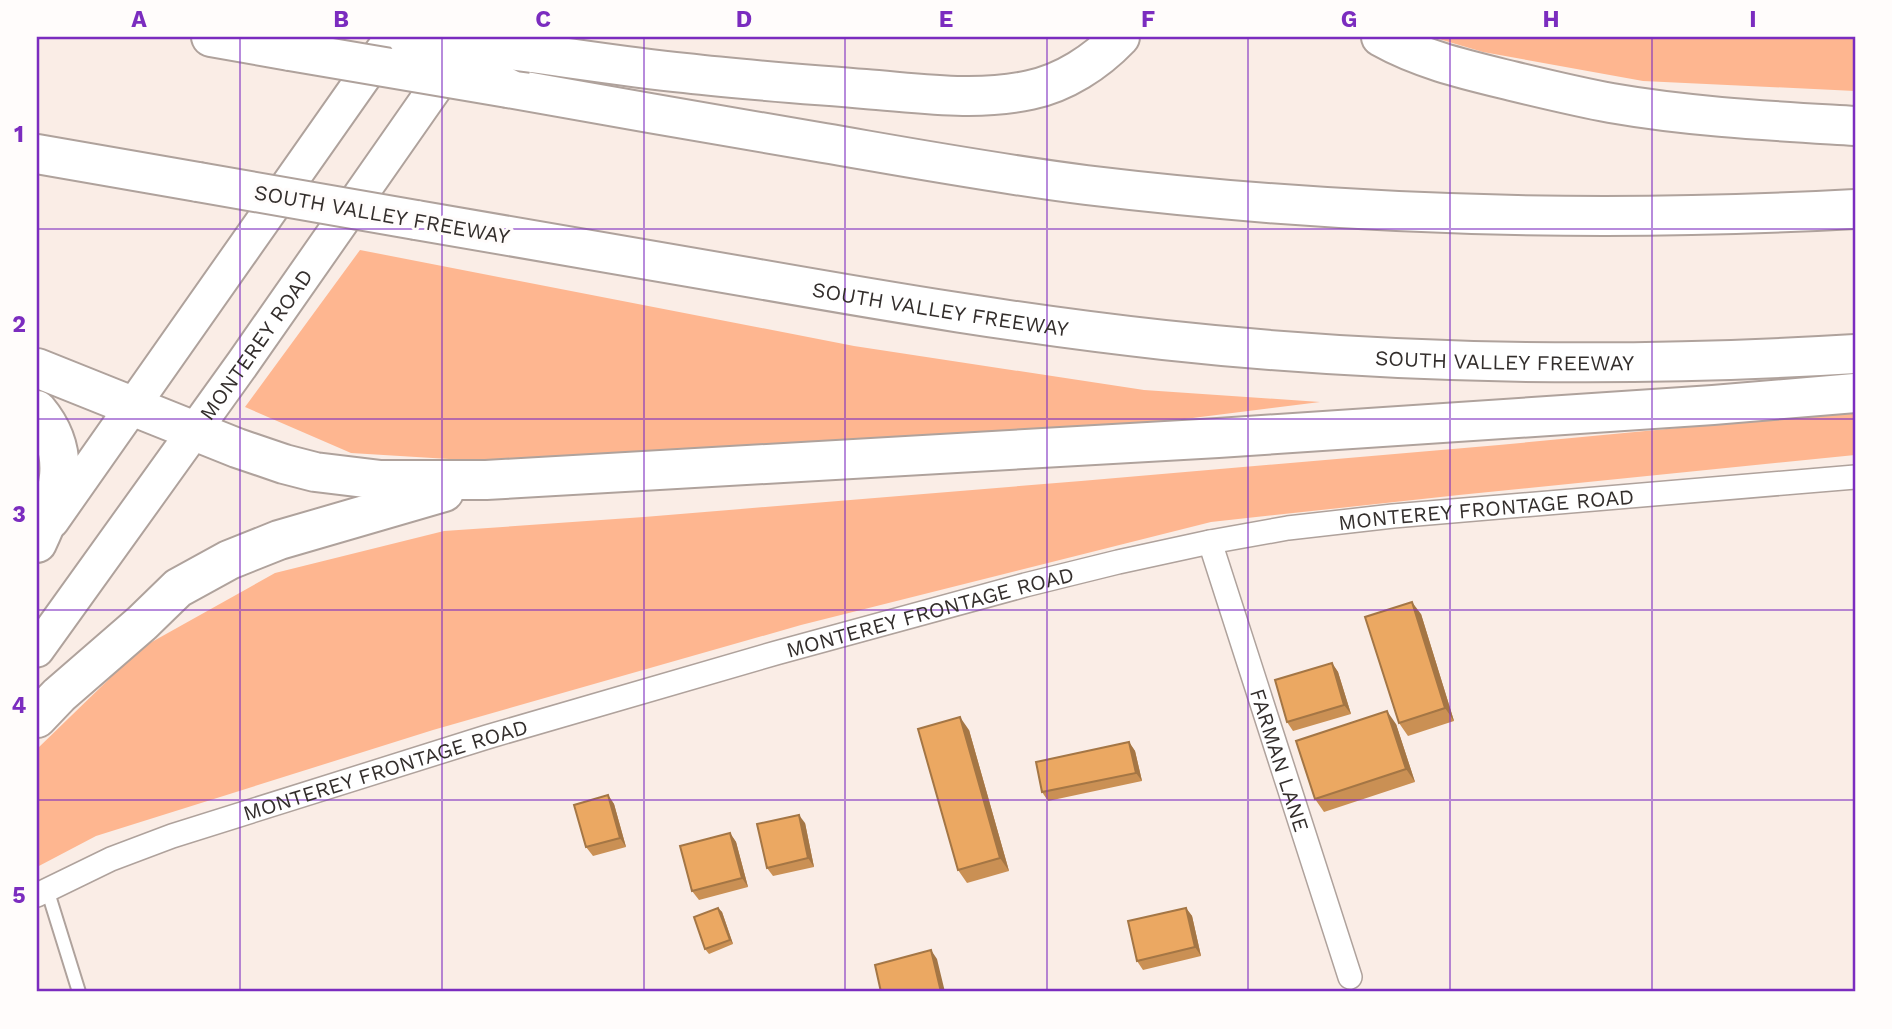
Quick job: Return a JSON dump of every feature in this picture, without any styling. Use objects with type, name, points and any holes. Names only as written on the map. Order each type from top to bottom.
[{"type":"highway","points":[[211,37],[960,167],[1085,185],[1217,199],[1360,210],[1543,217],[1725,215],[1855,209]]},
{"type":"highway","points":[[407,37],[727,78],[990,95],[1021,92],[1052,84],[1085,66],[1118,40]]},
{"type":"highway","points":[[1381,37],[1403,49],[1456,67],[1611,103],[1713,116],[1855,126]]},
{"type":"highway","name":"SOUTH VALLEY FREEWAY","points":[[37,154],[917,307],[1166,340],[1297,352],[1515,362],[1690,361],[1855,354]]},
{"type":"highway","points":[[37,368],[261,456],[316,472],[381,480],[486,480],[1218,438],[1855,393]]},
{"type":"highway","points":[[37,410],[55,438],[60,466],[56,497],[37,543]]},
{"type":"highway","points":[[37,718],[178,588],[229,560],[279,540],[486,480]]},
{"type":"main road","points":[[37,543],[392,37]]},
{"type":"main road","name":"MONTEREY ROAD","points":[[37,650],[471,37]]},
{"type":"street","name":"MONTEREY FRONTAGE ROAD","points":[[42,892],[111,859],[172,836],[487,737],[776,653],[1118,562],[1288,528],[1393,516],[1855,477]]},
{"type":"street","name":"FARMAN LANE","points":[[1210,542],[1350,977]]},
{"type":"lane","points":[[42,892],[79,992]]},
{"type":"shaded area","points":[[1432,37],[1855,37],[1855,91],[1643,81],[1483,52]]},
{"type":"shaded area","points":[[360,250],[854,346],[1144,390],[1320,402],[1042,437],[515,463],[351,453],[245,407]]},
{"type":"shaded area","points":[[1855,411],[1855,455],[1211,522],[801,625],[433,730],[96,836],[37,867],[37,749],[141,648],[275,573],[444,531],[1081,481]]},
{"type":"building","points":[[1412,602],[1445,708],[1399,723],[1365,617]]},
{"type":"building","points":[[1332,663],[1344,705],[1287,722],[1275,680]]},
{"type":"building","points":[[1387,711],[1406,769],[1315,799],[1296,741]]},
{"type":"building","points":[[960,717],[1000,858],[958,870],[918,729]]},
{"type":"building","points":[[1129,742],[1136,773],[1042,792],[1036,762]]},
{"type":"building","points":[[608,795],[620,838],[586,847],[574,805]]},
{"type":"building","points":[[799,815],[808,858],[767,868],[757,824]]},
{"type":"building","points":[[730,833],[742,878],[692,891],[680,846]]},
{"type":"building","points":[[718,908],[730,940],[705,949],[694,917]]},
{"type":"building","points":[[1186,908],[1195,947],[1137,961],[1128,921]]},
{"type":"building","points":[[931,950],[941,992],[881,992],[875,965]]}]
